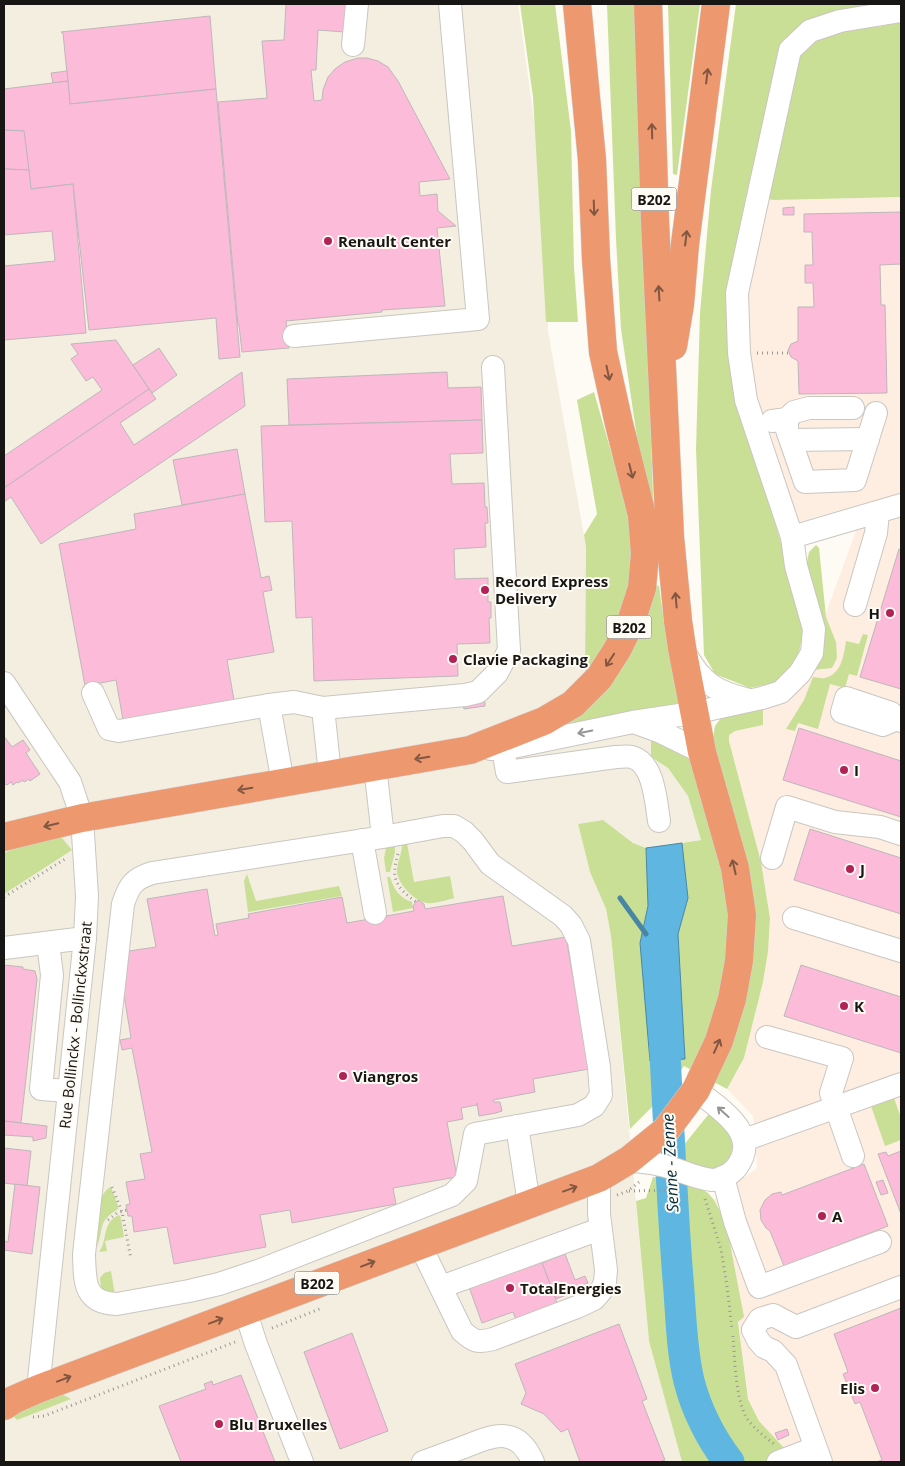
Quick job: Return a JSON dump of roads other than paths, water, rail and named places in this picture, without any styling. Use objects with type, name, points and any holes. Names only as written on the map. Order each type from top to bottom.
[{"type":"highway","name":"B202","points":[[470,750],[544,721],[573,704],[599,678],[617,650],[632,622],[642,588],[645,554],[642,515],[603,352],[596,259],[592,160],[577,4]]},
{"type":"highway","name":"B202","points":[[592,160],[597,4]]},
{"type":"highway","name":"B202","points":[[4,1406],[38,1389],[249,1323],[420,1245],[528,1204],[599,1190],[629,1160],[666,1130],[696,1090],[719,1041],[732,999],[739,961],[742,915],[735,868],[702,752],[693,713],[682,648],[670,537],[665,394],[655,221],[648,4]]},
{"type":"highway","name":"B202","points":[[665,394],[680,304],[685,244],[716,4]]},
{"type":"highway","points":[[4,836],[82,818],[470,750]]},
{"type":"street","points":[[353,45],[357,4]]},
{"type":"street","points":[[294,336],[478,319],[450,4]]},
{"type":"street","points":[[470,750],[503,748],[633,722],[693,713],[781,692],[800,673],[812,653],[814,629],[796,566],[792,537],[746,400],[739,353],[737,293],[790,50],[810,31],[840,21],[894,9]]},
{"type":"street","points":[[93,694],[109,729],[119,732],[294,702],[323,708],[465,695],[478,692],[497,673],[508,650],[493,367]]},
{"type":"street","points":[[853,408],[809,408],[794,412],[788,430],[806,482],[855,480],[876,413]]},
{"type":"street","points":[[756,429],[788,430],[868,439]]},
{"type":"street","points":[[792,537],[901,505]]},
{"type":"street","points":[[855,604],[876,533],[878,512]]},
{"type":"street","points":[[682,648],[694,670],[707,683],[727,694],[750,700]]},
{"type":"street","name":"Rue Bollinckx - Bollinckxstraat","points":[[4,683],[70,782],[82,818],[87,896],[85,938],[38,1389]]},
{"type":"street","points":[[269,706],[283,783]]},
{"type":"street","points":[[323,708],[330,774]]},
{"type":"street","points":[[633,722],[661,732],[702,752]]},
{"type":"street","points":[[503,748],[507,772],[616,756],[632,757],[641,763],[652,779],[659,821]]},
{"type":"street","points":[[375,766],[372,838],[375,913]]},
{"type":"street","points":[[772,858],[787,807],[835,822],[880,827],[901,834]]},
{"type":"street","points":[[443,826],[454,826],[473,841],[490,864],[563,916],[571,925],[579,941],[598,1057],[601,1095],[594,1106],[578,1115],[475,1134],[466,1181],[452,1195],[258,1271],[219,1284],[117,1304],[106,1304],[96,1300],[90,1294],[86,1280],[84,1254],[123,904],[133,882],[142,876],[152,873],[372,838],[443,826]]},
{"type":"street","points":[[794,918],[901,951]]},
{"type":"street","points":[[4,948],[85,938]]},
{"type":"street","points":[[48,943],[52,975],[40,1089],[68,1091]]},
{"type":"street","points":[[767,1037],[842,1058],[831,1093],[853,1156]]},
{"type":"street","points":[[744,1140],[901,1084]]},
{"type":"street","points":[[629,1160],[660,1165],[711,1180],[723,1177],[734,1171],[742,1160],[744,1140],[735,1123],[696,1090]]},
{"type":"street","points":[[517,1126],[528,1204]]},
{"type":"street","points":[[723,1177],[735,1222],[759,1287],[880,1242]]},
{"type":"street","points":[[420,1245],[462,1331],[470,1338],[480,1342],[492,1339],[577,1307],[594,1299],[601,1291],[605,1282],[606,1270],[600,1229],[599,1190]]},
{"type":"street","points":[[441,1287],[600,1229]]},
{"type":"street","points":[[49,1275],[86,1280]]},
{"type":"street","points":[[784,1460],[818,1455],[786,1365],[773,1351],[764,1347],[753,1330],[760,1319],[773,1315],[796,1327],[901,1287]]},
{"type":"street","points":[[249,1323],[302,1462]]},
{"type":"street","points":[[423,1462],[490,1437],[502,1436],[512,1438],[522,1444],[533,1462]]},
{"type":"water","points":[[682,843],[688,898],[678,934],[685,1059],[650,1061],[640,943],[648,906],[646,848]]},
{"type":"waterway","points":[[620,898],[646,934]]},
{"type":"waterway","name":"Senne - Zenne","points":[[663,1017],[673,1214],[684,1356],[692,1392],[700,1413],[716,1444],[729,1462]]},
{"type":"place","name":"Renault Center","points":[[328,241]]},
{"type":"place","name":"Record Express Delivery","points":[[485,590]]},
{"type":"place","name":"H","points":[[890,613]]},
{"type":"place","name":"Clavie Packaging","points":[[453,659]]},
{"type":"place","name":"I","points":[[844,770]]},
{"type":"place","name":"J","points":[[850,869]]},
{"type":"place","name":"K","points":[[844,1006]]},
{"type":"place","name":"Viangros","points":[[343,1076]]},
{"type":"place","name":"A","points":[[822,1216]]},
{"type":"place","name":"TotalEnergies","points":[[510,1288]]},
{"type":"place","name":"Elis","points":[[875,1388]]},
{"type":"place","name":"Blu Bruxelles","points":[[219,1424]]}]
